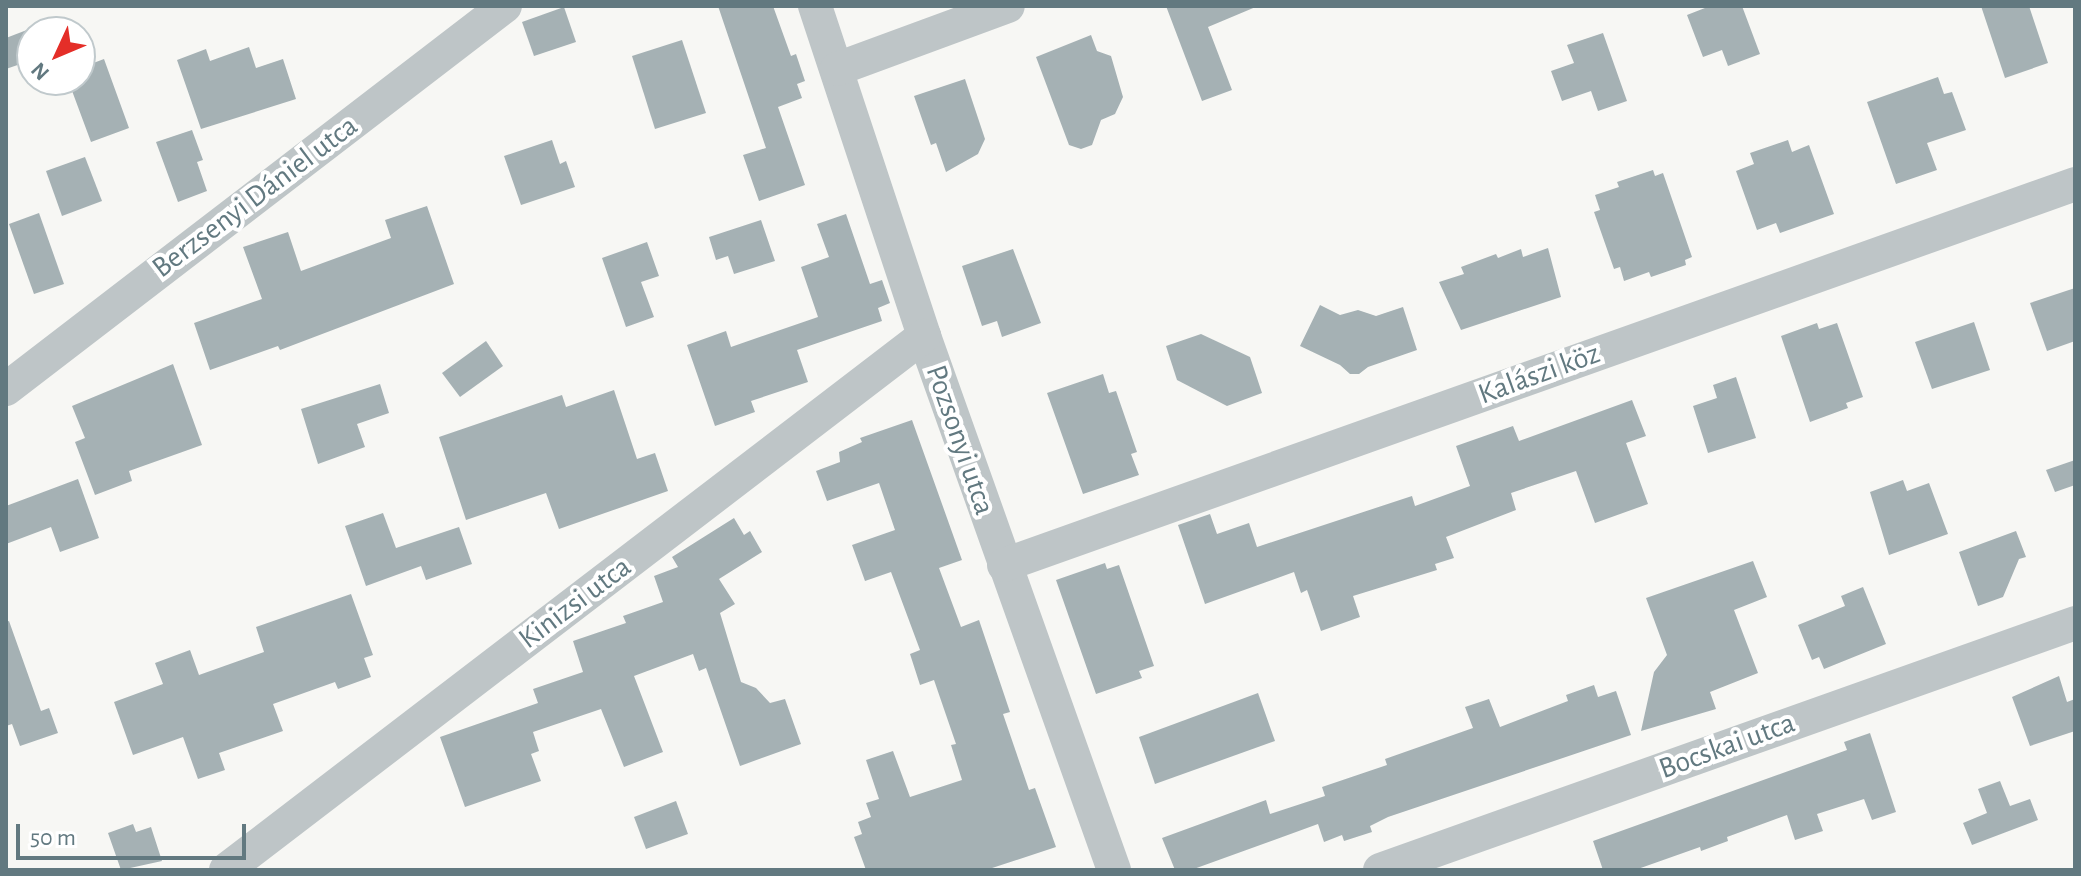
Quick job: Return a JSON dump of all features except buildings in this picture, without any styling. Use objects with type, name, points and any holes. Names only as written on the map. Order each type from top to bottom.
[{"type":"street","name":"Berzsenyi Dániel utca","points":[[6,389],[505,6]]},
{"type":"street","name":"Pozsonyi utca","points":[[815,6],[924,336],[1114,870]]},
{"type":"street","points":[[837,69],[1008,6]]},
{"type":"street","name":"Kalászi köz","points":[[1004,565],[2075,184]]},
{"type":"street","name":"Kinizsi utca","points":[[226,870],[924,336]]},
{"type":"street","name":"Bocskai utca","points":[[1380,870],[2075,623]]}]
